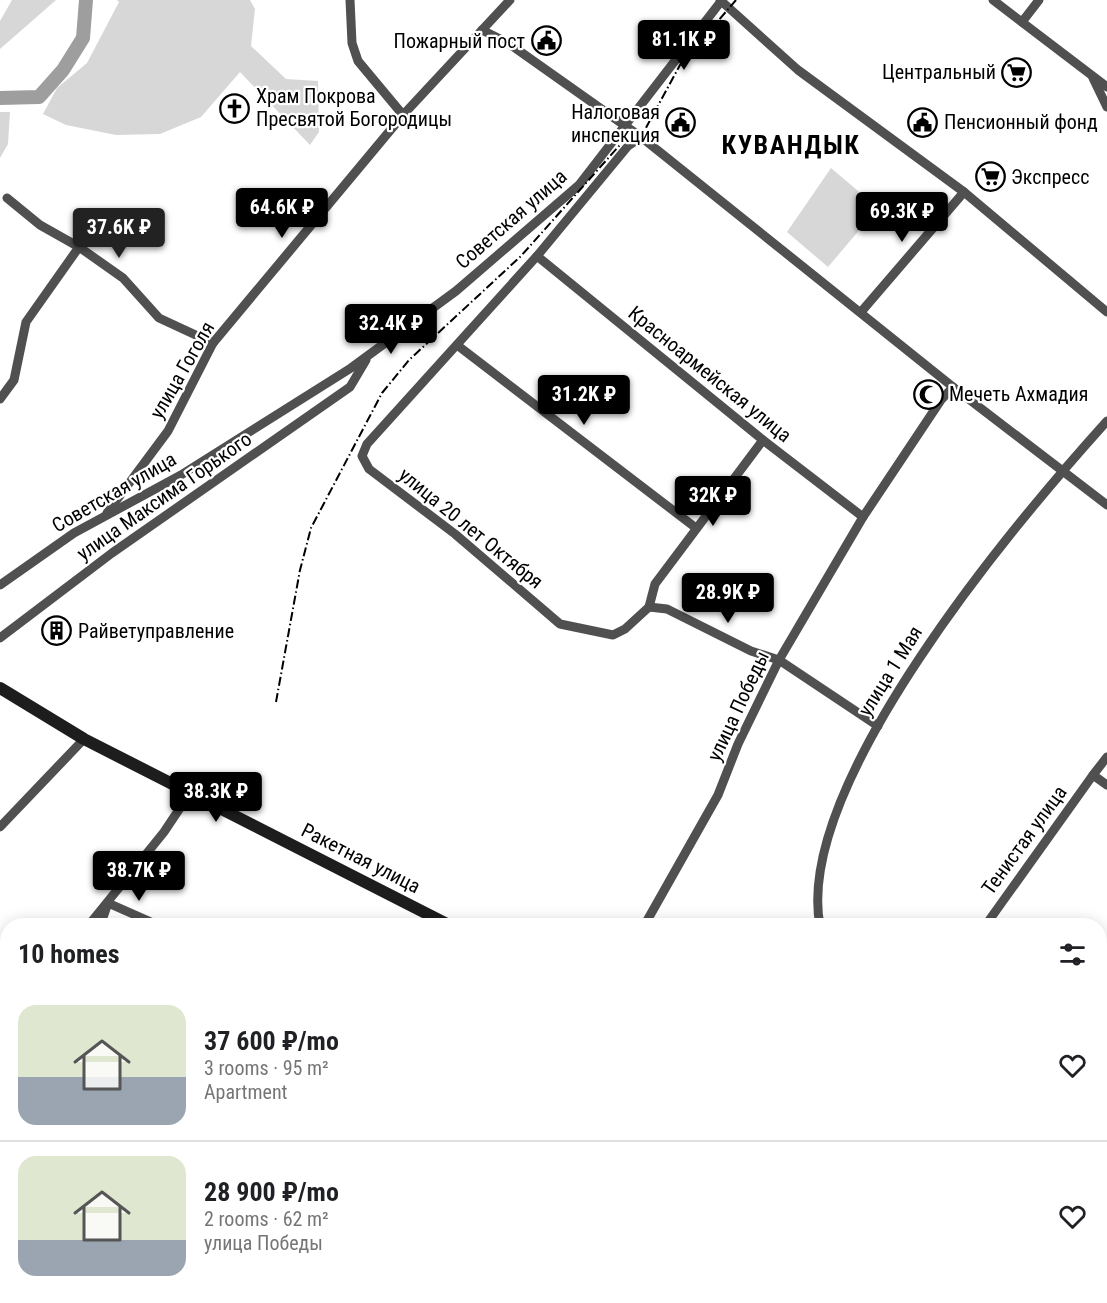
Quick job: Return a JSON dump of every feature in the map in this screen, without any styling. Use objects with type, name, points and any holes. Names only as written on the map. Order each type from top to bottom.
[{"type":"main road","name":"Ракетная улица","points":[[0,688],[84,739],[435,918]]},
{"type":"street","points":[[350,0],[352,43],[358,61],[403,115]]},
{"type":"street","name":"улица Гоголя","points":[[103,517],[168,431],[213,343],[403,115],[510,0]]},
{"type":"street","points":[[721,0],[798,70],[964,192],[1107,312]]},
{"type":"street","name":"Советская улица","points":[[0,585],[74,533],[181,475],[368,355],[456,291],[579,184],[721,0]]},
{"type":"street","points":[[993,0],[1107,87]]},
{"type":"street","points":[[1022,22],[1039,0]]},
{"type":"street","points":[[482,30],[508,43],[640,137],[953,387],[1107,505]]},
{"type":"street","points":[[1092,76],[1107,107]]},
{"type":"street","points":[[640,137],[628,146],[537,256],[457,345],[696,528]]},
{"type":"street","points":[[861,312],[964,192]]},
{"type":"street","points":[[7,198],[40,225],[79,247],[123,279],[159,318],[213,343]]},
{"type":"street","points":[[0,399],[14,380],[26,322],[79,247]]},
{"type":"street","name":"Красноармейская улица","points":[[537,256],[763,440],[863,517]]},
{"type":"street","name":"улица 20 лет Октября","points":[[457,345],[366,444],[362,456],[369,469],[455,534],[560,624],[612,635],[625,629],[649,607]]},
{"type":"street","name":"улица Максима Горького","points":[[0,638],[112,553],[351,387],[368,355]]},
{"type":"street","name":"улица Победы","points":[[649,918],[718,795],[738,744],[779,660],[863,517],[941,400],[953,387]]},
{"type":"street","name":"улица 1 Мая","points":[[820,918],[819,880],[825,848],[850,780],[878,726],[929,642],[1063,470],[1107,420]]},
{"type":"street","points":[[763,440],[655,584],[649,607],[667,609],[751,651],[779,660],[878,726]]},
{"type":"street","points":[[0,827],[84,739]]},
{"type":"street","name":"Тенистая улица","points":[[991,918],[1107,757]]},
{"type":"street","name":"Тенистая улица","points":[[1093,775],[1107,785]]},
{"type":"street","points":[[103,918],[114,890],[164,832],[190,793]]},
{"type":"street","points":[[95,918],[108,903]]},
{"type":"street","points":[[108,903],[142,918]]},
{"type":"shaded area","points":[[12,0],[56,0],[0,49],[0,21]]},
{"type":"shaded area","points":[[117,0],[250,0],[255,9],[251,46],[286,79],[318,81],[319,132],[310,145],[240,72],[201,117],[160,134],[116,135],[66,125],[43,114],[57,88],[87,63],[119,2]]},
{"type":"shaded area","points":[[0,112],[10,112],[8,144],[0,158]]},
{"type":"shaded area","points":[[831,168],[878,208],[828,267],[787,232]]},
{"type":"waterway","points":[[0,98],[39,97],[63,70],[83,38],[86,0]]},
{"type":"railway","points":[[276,702],[300,570],[311,528],[382,393],[409,360],[521,256],[627,137],[641,137],[680,65],[736,0]]},
{"type":"place","name":"Пожарный пост","points":[[546,41]]},
{"type":"place","name":"Центральный","points":[[1017,72]]},
{"type":"place","name":"Храм Покрова Пресвятой Богородицы","points":[[235,108]]},
{"type":"place","name":"Пенсионный фонд","points":[[923,122]]},
{"type":"place","name":"Налоговая инспекция","points":[[681,123]]},
{"type":"place","name":"Экспресс","points":[[990,177]]},
{"type":"place","name":"Мечеть Ахмадия","points":[[928,394]]},
{"type":"place","name":"Райветуправление","points":[[57,631]]},
{"type":"district","name":"КУВАНДЫК","points":[[791,145]]}]
